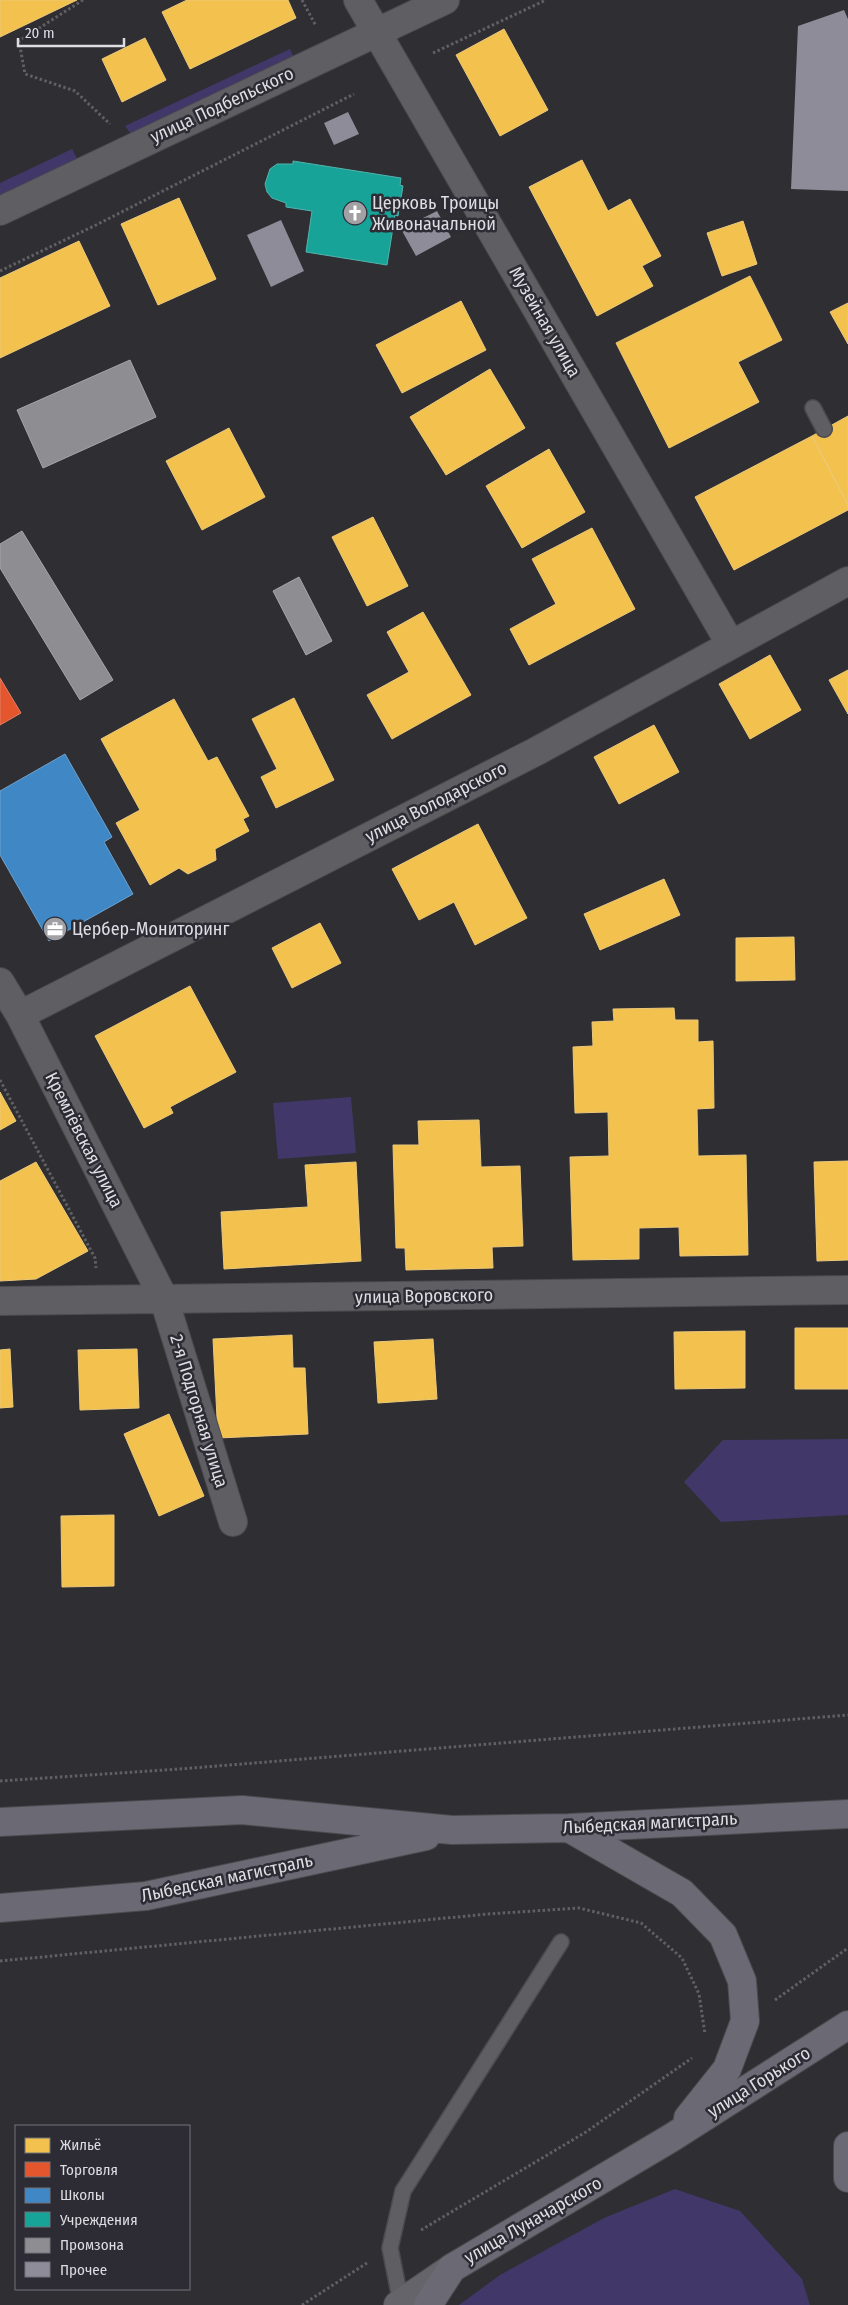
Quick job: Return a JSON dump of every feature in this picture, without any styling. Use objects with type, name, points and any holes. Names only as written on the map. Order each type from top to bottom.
[{"type":"main road","name":"Лыбедская магистраль","points":[[0,1822],[242,1810],[452,1830],[569,1828],[848,1814]]},
{"type":"main road","points":[[569,1828],[682,1893],[723,1935],[742,1981],[746,2021],[727,2069],[671,2138]]},
{"type":"main road","name":"Лыбедская магистраль","points":[[0,1908],[146,1896],[452,1830]]},
{"type":"main road","name":"улица Горького","points":[[671,2138],[848,2025]]},
{"type":"main road","name":"улица Луначарского","points":[[399,2304],[452,2268],[671,2138]]},
{"type":"main road","points":[[848,2146],[846,2153],[848,2178]]},
{"type":"main road","points":[[428,2305],[452,2268]]},
{"type":"street","name":"Музейная улица","points":[[358,0],[731,645]]},
{"type":"street","name":"улица Подбельского","points":[[0,211],[445,0]]},
{"type":"street","name":"улица Володарского","points":[[20,1015],[537,751],[848,581]]},
{"type":"street","name":"Кремлёвская улица","points":[[0,982],[20,1015],[164,1299]]},
{"type":"street","name":"улица Воровского","points":[[0,1300],[848,1290]]},
{"type":"street","name":"2-я Подгорная улица","points":[[164,1299],[233,1522]]},
{"type":"lane","points":[[812,408],[824,429]]},
{"type":"lane","points":[[399,2304],[390,2248],[403,2191],[561,1942]]},
{"type":"path","points":[[83,0],[18,41],[25,74],[74,91],[110,124],[124,151]]},
{"type":"path","points":[[433,53],[546,0]]},
{"type":"path","points":[[0,271],[96,225],[354,94]]},
{"type":"path","points":[[0,1080],[94,1258],[98,1300]]},
{"type":"path","points":[[0,1781],[190,1769],[848,1715]]},
{"type":"path","points":[[0,1961],[488,1914],[579,1908],[641,1923],[682,1958],[699,1994],[706,2039]]},
{"type":"path","points":[[746,2021],[848,1948]]},
{"type":"path","points":[[302,2305],[390,2248],[586,2132],[699,2053]]},
{"type":"shaded area","points":[[290,49],[296,62],[134,138],[125,126]]},
{"type":"shaded area","points":[[72,149],[80,164],[0,202],[0,183]]},
{"type":"shaded area","points":[[351,1097],[356,1153],[278,1159],[273,1103]]},
{"type":"shaded area","points":[[848,1439],[848,1515],[721,1522],[684,1482],[723,1440]]},
{"type":"shaded area","points":[[675,2189],[740,2211],[802,2279],[810,2305],[459,2305],[500,2275],[604,2218]]},
{"type":"building: Жильё","points":[[0,0],[77,0],[0,37]]},
{"type":"building: Жильё","points":[[187,0],[288,0],[296,18],[190,69],[162,12]]},
{"type":"building: Жильё","points":[[504,29],[548,110],[500,136],[456,55]]},
{"type":"building: Жильё","points":[[145,38],[166,80],[122,102],[102,59]]},
{"type":"building: Жильё","points":[[582,160],[608,211],[630,199],[661,256],[642,266],[653,286],[597,316],[529,187]]},
{"type":"building: Жильё","points":[[179,198],[216,279],[158,305],[121,224]]},
{"type":"building: Жильё","points":[[743,221],[757,264],[722,276],[707,233]]},
{"type":"building: Жильё","points":[[79,241],[110,306],[0,358],[0,278]]},
{"type":"building: Жильё","points":[[750,276],[782,340],[738,362],[759,402],[669,448],[616,343]]},
{"type":"building: Жильё","points":[[461,301],[486,350],[402,393],[376,345]]},
{"type":"building: Жильё","points":[[848,303],[848,344],[830,312]]},
{"type":"building: Жильё","points":[[490,369],[525,428],[446,475],[410,417]]},
{"type":"building: Жильё","points":[[848,416],[848,505],[812,436]]},
{"type":"building: Жильё","points":[[229,428],[265,497],[202,530],[166,461]]},
{"type":"building: Жильё","points":[[812,436],[848,505],[848,510],[734,570],[695,497]]},
{"type":"building: Жильё","points":[[549,449],[585,512],[522,548],[486,486]]},
{"type":"building: Жильё","points":[[373,517],[408,586],[367,606],[332,537]]},
{"type":"building: Жильё","points":[[592,528],[635,609],[529,665],[510,629],[556,604],[532,559]]},
{"type":"building: Жильё","points":[[423,612],[471,695],[392,739],[367,695],[409,672],[387,632]]},
{"type":"building: Жильё","points":[[770,655],[801,710],[750,739],[719,684]]},
{"type":"building: Жильё","points":[[848,670],[848,714],[829,680]]},
{"type":"building: Жильё","points":[[294,698],[334,780],[276,808],[261,777],[277,769],[252,719]]},
{"type":"building: Жильё","points":[[174,699],[208,761],[217,757],[249,816],[243,819],[249,831],[215,849],[216,860],[188,874],[179,868],[150,885],[116,823],[140,810],[101,739]]},
{"type":"building: Жильё","points":[[654,725],[679,772],[619,804],[594,757]]},
{"type":"building: Жильё","points":[[478,824],[527,918],[475,945],[454,902],[419,920],[392,869]]},
{"type":"building: Жильё","points":[[664,879],[680,915],[600,950],[584,914]]},
{"type":"building: Жильё","points":[[320,923],[341,963],[292,988],[272,948]]},
{"type":"building: Жильё","points":[[794,937],[795,980],[736,981],[736,938]]},
{"type":"building: Жильё","points":[[190,986],[236,1072],[170,1107],[173,1113],[144,1128],[95,1036]]},
{"type":"building: Жильё","points":[[674,1008],[675,1020],[698,1020],[698,1042],[713,1041],[714,1108],[697,1109],[698,1156],[746,1155],[748,1255],[680,1256],[679,1227],[639,1228],[639,1259],[573,1260],[570,1157],[609,1156],[608,1112],[575,1113],[573,1047],[593,1046],[592,1022],[614,1021],[613,1009]]},
{"type":"building: Жильё","points":[[0,1092],[16,1121],[0,1130]]},
{"type":"building: Жильё","points":[[479,1120],[481,1167],[520,1166],[523,1246],[492,1247],[493,1268],[406,1270],[405,1248],[396,1248],[393,1145],[419,1145],[418,1121]]},
{"type":"building: Жильё","points":[[848,1161],[848,1260],[817,1261],[814,1162]]},
{"type":"building: Жильё","points":[[36,1162],[88,1251],[36,1279],[0,1281],[0,1181]]},
{"type":"building: Жильё","points":[[356,1162],[361,1261],[224,1269],[221,1212],[308,1207],[305,1165]]},
{"type":"building: Жильё","points":[[795,1328],[848,1328],[848,1389],[795,1389]]},
{"type":"building: Жильё","points":[[745,1331],[745,1388],[675,1389],[674,1332]]},
{"type":"building: Жильё","points":[[292,1335],[293,1368],[305,1368],[308,1434],[218,1438],[213,1339]]},
{"type":"building: Жильё","points":[[433,1339],[437,1399],[378,1403],[374,1342]]},
{"type":"building: Жильё","points":[[10,1349],[13,1407],[0,1408],[0,1350]]},
{"type":"building: Жильё","points":[[137,1349],[139,1408],[80,1410],[78,1350]]},
{"type":"building: Жильё","points":[[169,1414],[204,1496],[159,1516],[124,1434]]},
{"type":"building: Жильё","points":[[114,1515],[114,1586],[62,1587],[61,1516]]},
{"type":"building: Торговля","points":[[0,678],[21,713],[0,725]]},
{"type":"building: Школы","points":[[65,754],[112,837],[104,842],[133,894],[49,941],[0,855],[0,791]]},
{"type":"building: Учреждения","name":"Церковь Троицы Живоначальной","points":[[293,161],[401,178],[400,185],[403,186],[398,216],[395,215],[387,265],[306,252],[312,211],[286,207],[286,203],[272,198],[267,192],[265,184],[270,169],[277,164],[293,164]]},
{"type":"building: Промзона","points":[[130,360],[156,417],[43,468],[17,410]]},
{"type":"building: Промзона","points":[[22,531],[113,680],[80,700],[0,568],[0,544]]},
{"type":"building: Промзона","points":[[299,577],[332,641],[306,655],[273,591]]},
{"type":"building: Прочее","points":[[844,10],[848,19],[848,191],[791,189],[798,26]]},
{"type":"building: Прочее","points":[[348,112],[359,134],[334,145],[324,123]]},
{"type":"building: Прочее","points":[[437,211],[451,237],[416,256],[401,229]]},
{"type":"building: Прочее","points":[[281,220],[304,271],[271,287],[247,235]]},
{"type":"place","name":"Церковь Троицы Живоначальной","points":[[355,213]]},
{"type":"place","name":"Цербер-Мониторинг","points":[[55,929]]}]
